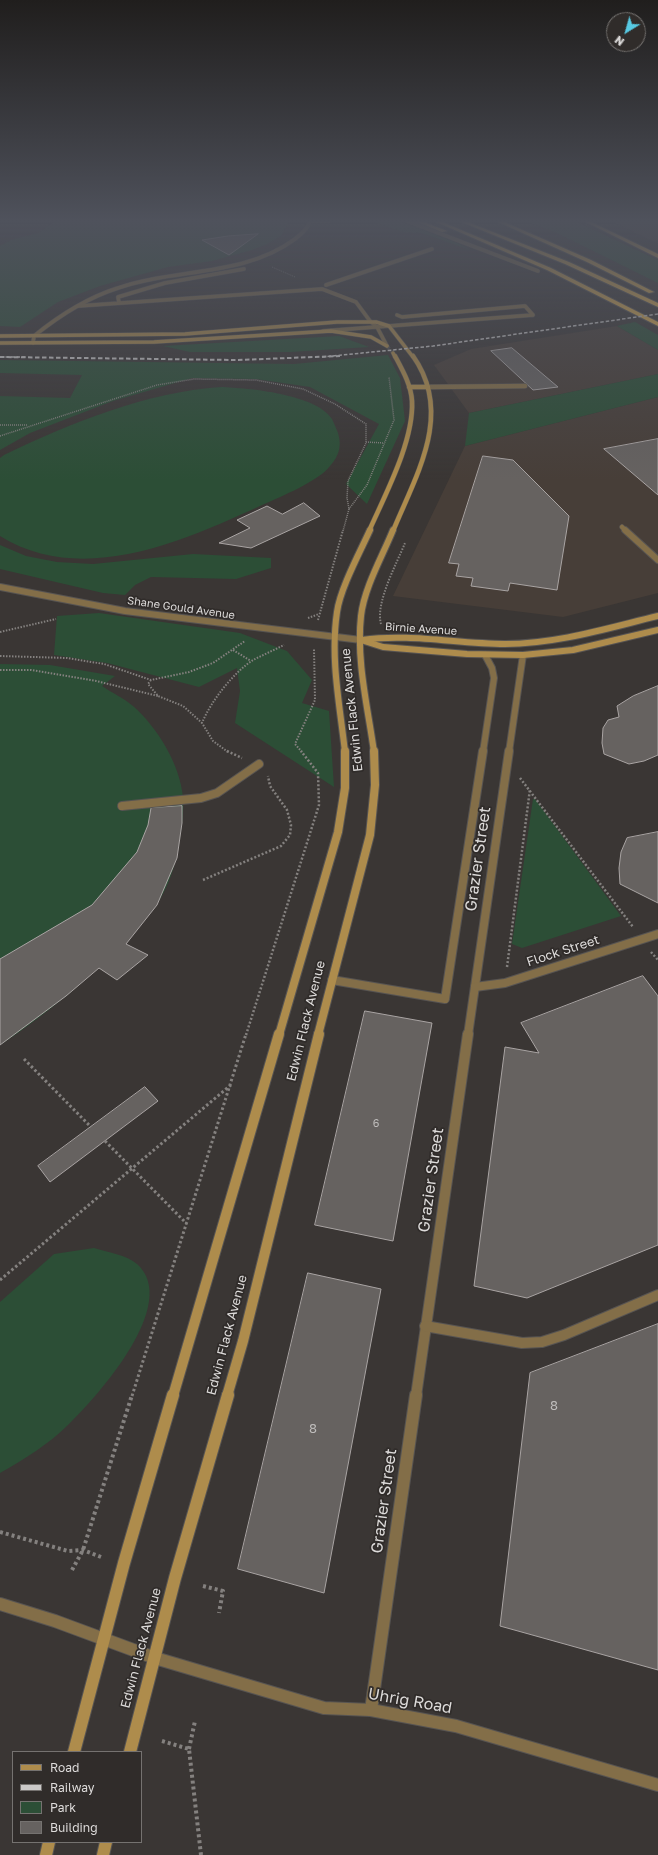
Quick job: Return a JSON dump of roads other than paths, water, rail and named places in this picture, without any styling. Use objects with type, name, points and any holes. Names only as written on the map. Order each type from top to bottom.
[{"type":"highway","points":[[626,308],[658,324]]},
{"type":"street","points":[[33,343],[34,336],[49,324],[75,308]]},
{"type":"street","points":[[360,308],[370,321],[377,326],[390,350]]},
{"type":"street","points":[[397,315],[402,317],[507,308]]},
{"type":"street","points":[[323,331],[533,315],[526,308]]},
{"type":"street","points":[[0,336],[114,336],[185,334],[370,321],[389,326]]},
{"type":"street","name":"Edwin Flack Avenue","points":[[130,1751],[175,1578],[244,1341],[332,980],[370,836],[374,793],[375,758],[365,692],[361,640],[361,615],[368,590],[422,459],[430,433],[432,417],[428,387],[418,364],[396,333],[389,326]]},
{"type":"street","name":"Edwin Flack Avenue","points":[[0,343],[154,342],[323,331],[357,334],[379,341],[390,350],[404,371],[412,400],[409,433],[392,479],[347,582],[337,611],[334,660],[346,760],[345,788],[338,832],[131,1540],[74,1751]]},
{"type":"street","points":[[409,387],[453,385],[496,388],[525,386]]},
{"type":"street","points":[[622,527],[658,560]]},
{"type":"street","name":"Shane Gould Avenue","points":[[0,587],[132,612],[361,640]]},
{"type":"street","name":"Birnie Avenue","points":[[361,640],[383,636],[506,644],[538,642],[570,637],[658,616]]},
{"type":"street","name":"Birnie Avenue","points":[[361,640],[383,647],[485,655],[523,655],[573,650],[658,630]]},
{"type":"street","points":[[506,644],[508,655]]},
{"type":"street","points":[[332,980],[444,999],[494,678],[492,668],[485,655]]},
{"type":"street","name":"Grazier Street","points":[[371,1710],[425,1326],[523,655]]},
{"type":"street","points":[[122,806],[201,798],[212,795],[259,764]]},
{"type":"street","name":"Flock Street","points":[[475,987],[505,983],[658,934]]},
{"type":"street","points":[[425,1326],[522,1344],[542,1342],[564,1335],[658,1294]]},
{"type":"street","name":"Uhrig Road","points":[[0,1604],[55,1621],[155,1658],[324,1708],[371,1710],[456,1726],[658,1785]]},
{"type":"street","points":[[46,1855],[49,1843]]},
{"type":"street","points":[[103,1855],[106,1843]]},
{"type":"tunnel","points":[[387,346],[393,353]]},
{"type":"railway","points":[[327,357],[433,346],[658,314]]},
{"type":"railway","points":[[327,357],[340,356]]},
{"type":"railway","points":[[26,357],[0,357],[237,360],[327,357]]},
{"type":"railway","points":[[322,357],[327,357]]}]
